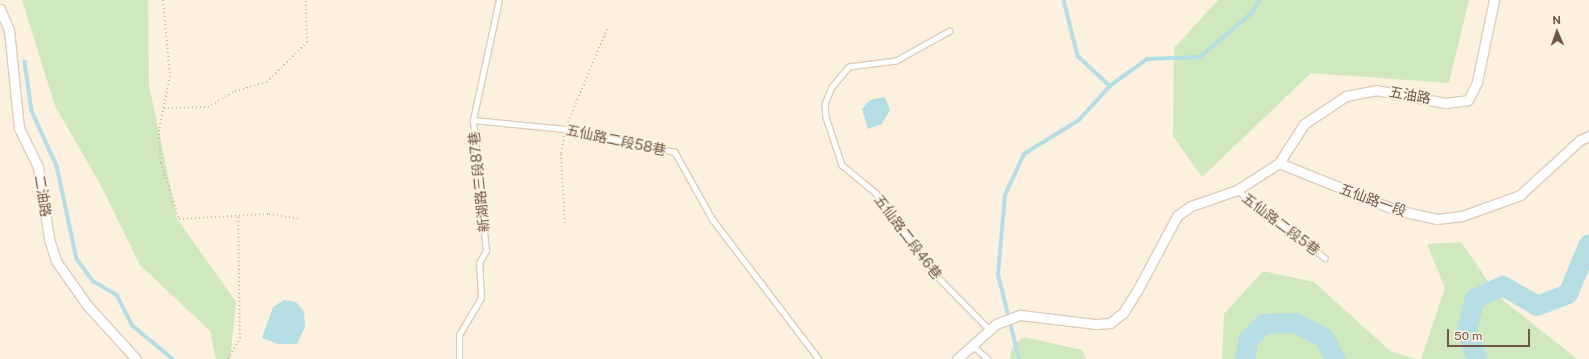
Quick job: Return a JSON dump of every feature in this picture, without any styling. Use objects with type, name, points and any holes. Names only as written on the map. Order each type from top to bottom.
[{"type":"street","name":"五油路","points":[[1279,163],[1304,124],[1346,96],[1376,90],[1445,103],[1468,100],[1477,82],[1494,0]]},
{"type":"street","name":"二油路","points":[[0,9],[9,30],[19,128],[38,167],[49,239],[56,261],[87,305],[136,359]]},
{"type":"street","name":"五仙路一段","points":[[1279,163],[1396,210],[1437,219],[1462,216],[1520,195],[1580,140],[1589,136]]},
{"type":"street","points":[[957,359],[992,326],[1020,315],[1096,324],[1110,322],[1130,301],[1176,216],[1191,206],[1237,190],[1279,163]]},
{"type":"lane","name":"新湖路三段87巷","points":[[459,359],[459,336],[481,298],[479,264],[486,251],[472,120],[499,0]]},
{"type":"lane","name":"五仙路二段46巷","points":[[950,32],[896,61],[848,67],[832,87],[825,104],[826,117],[842,165],[876,193],[930,269],[992,326]]},
{"type":"lane","name":"五仙路二段58巷","points":[[472,120],[565,129],[676,152],[713,220],[819,359]]},
{"type":"lane","name":"五仙路二段5巷","points":[[1237,190],[1325,258]]},
{"type":"lane","points":[[972,345],[988,359]]},
{"type":"path","points":[[163,0],[170,76],[159,130],[161,163],[179,219],[269,214],[300,219]]},
{"type":"path","points":[[164,108],[208,107],[235,90],[267,82],[307,42],[306,0]]},
{"type":"path","points":[[565,226],[561,154],[565,129],[607,29]]},
{"type":"path","points":[[228,359],[240,338],[238,216]]},
{"type":"green space","points":[[22,0],[148,0],[149,85],[177,219],[236,302],[230,359],[216,359],[210,331],[140,265],[100,184],[55,106]]},
{"type":"green space","points":[[1218,0],[1469,0],[1449,83],[1311,73],[1202,177],[1173,136],[1174,48]]},
{"type":"green space","points":[[1461,242],[1499,297],[1577,359],[1421,359],[1445,288],[1427,244]]},
{"type":"green space","points":[[1263,271],[1314,282],[1390,351],[1416,359],[1222,359],[1224,314]]},
{"type":"green space","points":[[1024,337],[1082,350],[1086,359],[1010,359],[1012,347]]},
{"type":"water","points":[[885,97],[890,110],[882,124],[868,129],[862,109],[870,100]]},
{"type":"water","points":[[284,300],[296,302],[304,312],[305,327],[297,344],[278,344],[262,338],[273,307]]},
{"type":"waterway","points":[[1064,0],[1078,56],[1110,86]]},
{"type":"waterway","points":[[1019,359],[998,275],[1005,195],[1024,154],[1079,120],[1110,86],[1147,59],[1200,57],[1253,12],[1259,0]]},
{"type":"waterway","points":[[25,62],[32,111],[57,166],[77,259],[93,281],[117,295],[132,325],[173,359]]},
{"type":"waterway","points":[[1477,359],[1467,330],[1475,299],[1503,286],[1537,306],[1568,294],[1589,244]]},
{"type":"waterway","points":[[1245,359],[1249,339],[1264,324],[1295,323],[1324,338],[1335,359]]}]
